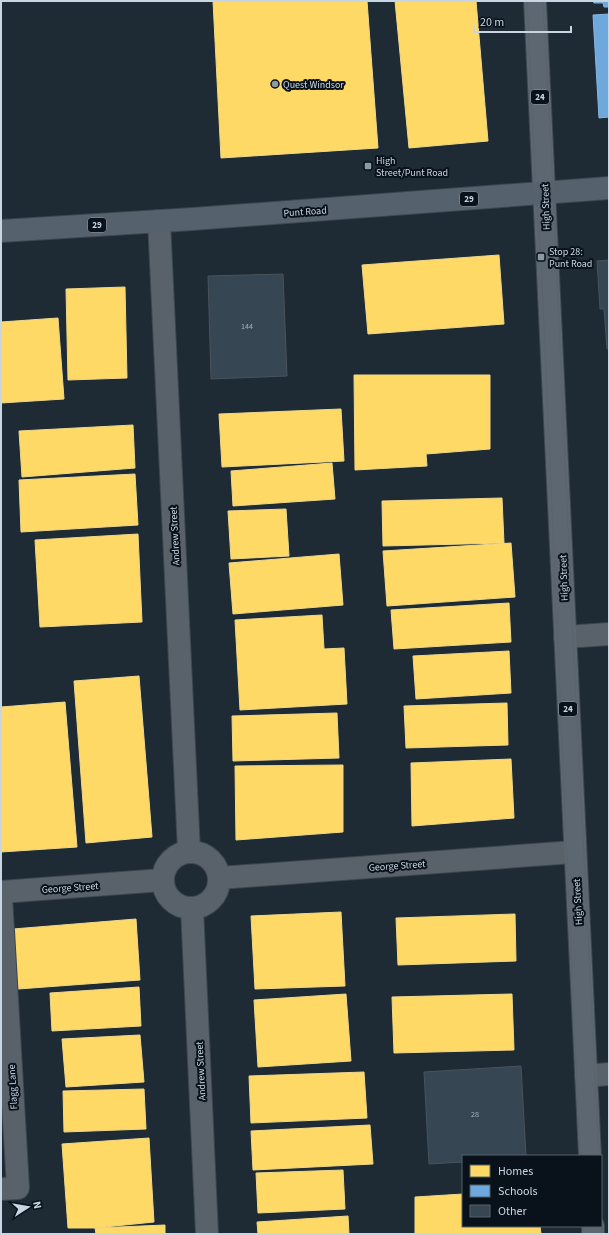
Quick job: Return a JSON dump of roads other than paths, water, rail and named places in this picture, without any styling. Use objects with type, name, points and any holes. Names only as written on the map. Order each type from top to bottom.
[{"type":"highway","name":"Punt Road","points":[[1,231],[609,188]]},
{"type":"main road","name":"High Street","points":[[535,1],[574,852],[590,1155]]},
{"type":"street","name":"Andrew Street","points":[[159,221],[189,851]]},
{"type":"street","points":[[565,637],[609,634]]},
{"type":"street","points":[[189,851],[198,852],[212,861],[217,869],[219,878],[215,895],[209,902],[192,908],[183,907],[168,897],[162,880],[168,863],[174,857],[189,851]]},
{"type":"street","name":"George Street","points":[[219,878],[574,852]]},
{"type":"street","name":"George Street","points":[[1,892],[162,880]]},
{"type":"street","name":"Flagg Lane","points":[[1,897],[18,1188],[1,1189]]},
{"type":"street","name":"Andrew Street","points":[[192,908],[207,1234]]},
{"type":"street","points":[[586,1076],[609,1074]]},
{"type":"tram line","points":[[527,1],[536,194],[541,257],[580,1155]]},
{"type":"tram line","points":[[543,1],[599,1155]]},
{"type":"tram line","points":[[583,1227],[584,1234]]},
{"type":"tram line","points":[[602,1227],[602,1234]]},
{"type":"place","name":"Quest Windsor","points":[[275,84]]},
{"type":"place","name":"High Street/Punt Road","points":[[368,166]]},
{"type":"place","name":"Stop 28: Punt Road","points":[[541,257]]}]
